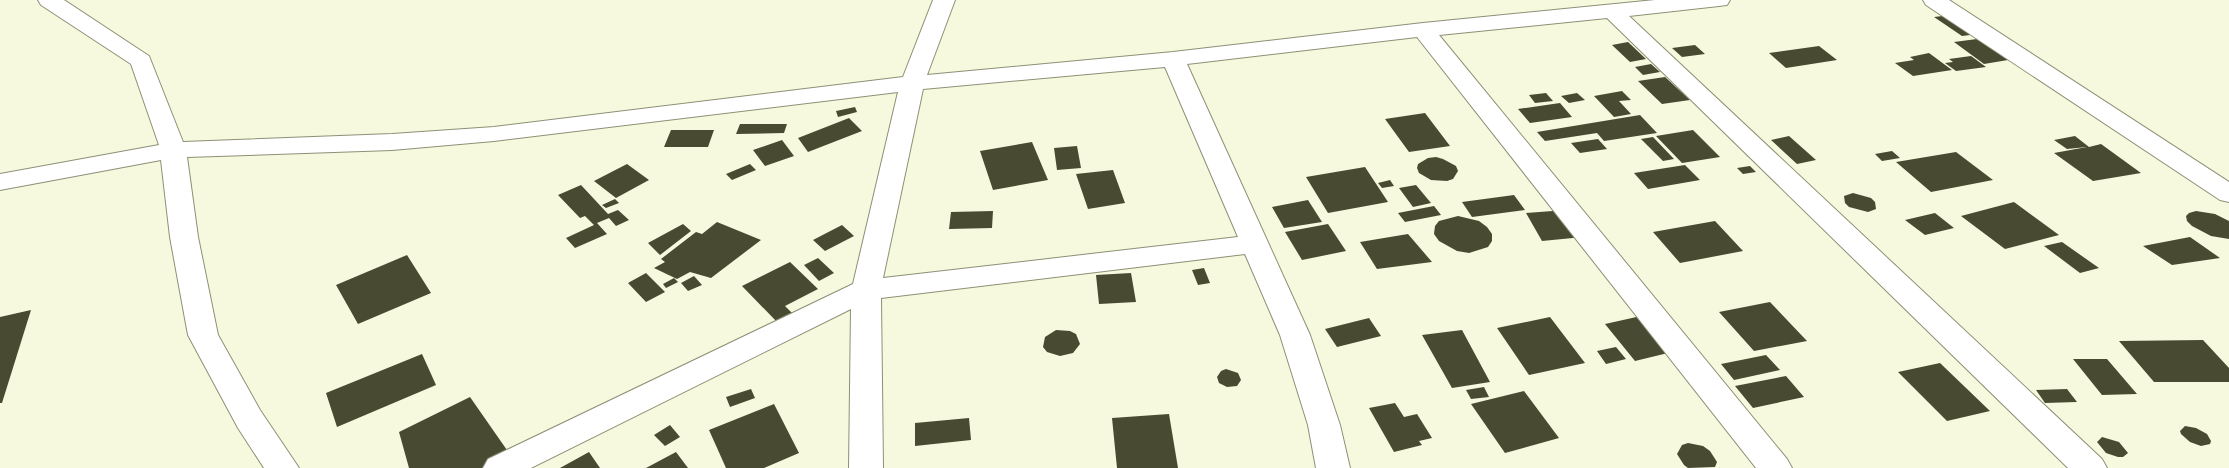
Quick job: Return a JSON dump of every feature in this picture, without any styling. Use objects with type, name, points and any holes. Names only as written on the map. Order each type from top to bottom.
[{"type":"street","points":[[49,0],[141,61],[174,150],[184,238],[203,335],[250,419],[282,468]]},
{"type":"street","points":[[866,468],[866,290],[912,83],[944,0]]},
{"type":"street","points":[[0,182],[174,150],[392,142],[494,134],[912,83],[1172,59],[1423,30],[1614,12],[1672,2],[1718,0]]},
{"type":"street","points":[[1934,0],[2229,194]]},
{"type":"street","points":[[1614,12],[2090,468]]},
{"type":"street","points":[[1423,30],[1775,468]]},
{"type":"street","points":[[1172,59],[1295,335],[1324,425],[1334,468]]},
{"type":"street","points":[[500,468],[866,290],[1255,244]]},
{"type":"building","points":[[1951,15],[1978,34],[1962,36],[1934,17]]},
{"type":"building","points":[[1977,39],[2008,60],[1984,64],[1954,42]]},
{"type":"building","points":[[1628,42],[1646,59],[1630,62],[1612,45]]},
{"type":"building","points":[[1695,45],[1705,54],[1682,57],[1672,48]]},
{"type":"building","points":[[1819,46],[1837,60],[1786,68],[1769,53]]},
{"type":"building","points":[[1929,53],[1952,70],[1913,76],[1895,63],[1914,60],[1910,57]]},
{"type":"building","points":[[1971,56],[1986,67],[1956,71],[1945,63],[1953,62],[1949,59]]},
{"type":"building","points":[[1651,64],[1660,72],[1643,75],[1635,67]]},
{"type":"building","points":[[1665,77],[1690,100],[1662,104],[1638,81]]},
{"type":"building","points":[[1622,91],[1631,100],[1619,101],[1631,114],[1614,117],[1594,96]]},
{"type":"building","points":[[1546,93],[1553,101],[1535,103],[1529,95]]},
{"type":"building","points":[[1577,93],[1585,100],[1569,103],[1561,96]]},
{"type":"building","points":[[1560,103],[1572,117],[1530,123],[1518,109]]},
{"type":"building","points":[[855,107],[857,112],[838,117],[836,111]]},
{"type":"building","points":[[1425,113],[1450,146],[1409,152],[1385,119]]},
{"type":"building","points":[[1640,115],[1657,133],[1604,141],[1597,133],[1545,141],[1537,132]]},
{"type":"building","points":[[849,118],[862,131],[808,152],[798,138]]},
{"type":"building","points":[[740,124],[787,124],[784,133],[736,134]]},
{"type":"building","points":[[671,130],[714,130],[708,147],[664,147]]},
{"type":"building","points":[[1693,130],[1720,157],[1682,163],[1656,136]]},
{"type":"building","points":[[1789,136],[1816,160],[1797,164],[1771,140]]},
{"type":"building","points":[[2075,136],[2089,147],[2101,144],[2141,173],[2093,181],[2054,153],[2087,147],[2067,149],[2054,140]]},
{"type":"building","points":[[1653,137],[1674,159],[1663,161],[1641,139]]},
{"type":"building","points":[[1598,139],[1607,149],[1580,153],[1571,143]]},
{"type":"building","points":[[782,140],[794,156],[765,166],[753,150]]},
{"type":"building","points":[[1032,142],[1048,180],[993,190],[980,151]]},
{"type":"building","points":[[1077,146],[1081,168],[1057,170],[1054,148]]},
{"type":"building","points":[[1892,151],[1900,158],[1882,161],[1875,154]]},
{"type":"building","points":[[1956,152],[1993,180],[1931,192],[1896,162]]},
{"type":"building","points":[[1436,157],[1456,166],[1458,171],[1453,179],[1447,181],[1431,180],[1419,173],[1418,164],[1428,158]]},
{"type":"building","points":[[627,164],[649,180],[616,198],[594,181]]},
{"type":"building","points":[[750,164],[756,170],[732,180],[726,174]]},
{"type":"building","points":[[1685,165],[1700,180],[1648,189],[1634,173]]},
{"type":"building","points":[[1750,166],[1756,172],[1743,174],[1737,168]]},
{"type":"building","points":[[1365,167],[1388,202],[1328,213],[1306,177]]},
{"type":"building","points":[[1113,170],[1125,203],[1088,209],[1076,174]]},
{"type":"building","points":[[1390,180],[1394,186],[1382,188],[1378,183]]},
{"type":"building","points":[[581,185],[608,214],[618,210],[629,220],[616,226],[609,218],[597,223],[607,234],[575,248],[566,238],[594,225],[585,216],[580,218],[558,195]]},
{"type":"building","points":[[1416,185],[1431,203],[1413,207],[1399,188]]},
{"type":"building","points":[[1853,193],[1871,198],[1875,202],[1876,209],[1868,212],[1849,207],[1845,203],[1844,196]]},
{"type":"building","points":[[1514,195],[1525,210],[1472,217],[1462,202]]},
{"type":"building","points":[[615,199],[619,203],[606,208],[602,205]]},
{"type":"building","points":[[1308,200],[1322,222],[1284,228],[1272,207]]},
{"type":"building","points":[[2014,202],[2059,235],[2005,249],[1961,216]]},
{"type":"building","points":[[1434,206],[1441,215],[1405,222],[1398,213]]},
{"type":"building","points":[[1566,210],[1583,237],[1542,241],[1526,213]]},
{"type":"building","points":[[993,211],[992,228],[949,229],[951,212]]},
{"type":"building","points":[[2196,211],[2215,214],[2229,221],[2229,239],[2211,236],[2192,226],[2187,221],[2186,216]]},
{"type":"building","points":[[1935,213],[1954,228],[1925,235],[1905,220]]},
{"type":"building","points":[[1458,216],[1479,221],[1487,227],[1492,234],[1492,241],[1488,247],[1469,253],[1457,251],[1439,241],[1434,234],[1435,226],[1439,221]]},
{"type":"building","points":[[1715,221],[1743,251],[1680,263],[1653,232]]},
{"type":"building","points":[[717,222],[761,240],[711,278],[690,272],[677,279],[654,268],[665,262],[661,259],[696,232],[702,234]]},
{"type":"building","points":[[683,224],[691,231],[660,255],[648,243]]},
{"type":"building","points":[[1328,224],[1346,251],[1302,260],[1285,232]]},
{"type":"building","points":[[842,225],[854,236],[825,251],[813,240]]},
{"type":"building","points":[[1408,234],[1432,262],[1377,269],[1360,242]]},
{"type":"building","points":[[2190,237],[2220,258],[2172,265],[2143,246]]},
{"type":"building","points":[[2062,242],[2099,268],[2080,273],[2044,246]]},
{"type":"building","points":[[407,255],[431,293],[358,324],[336,285]]},
{"type":"building","points":[[818,258],[834,273],[819,281],[804,265]]},
{"type":"building","points":[[790,262],[818,289],[785,306],[793,314],[777,322],[742,286]]},
{"type":"building","points":[[1204,268],[1210,283],[1198,285],[1192,270]]},
{"type":"building","points":[[646,273],[665,292],[646,302],[628,283]]},
{"type":"building","points":[[1131,273],[1136,302],[1099,304],[1096,275]]},
{"type":"building","points":[[694,276],[702,285],[688,291],[681,283]]},
{"type":"building","points":[[674,278],[678,282],[666,288],[663,284]]},
{"type":"building","points":[[1770,302],[1807,341],[1754,351],[1719,312]]},
{"type":"building","points":[[31,310],[2,403],[0,403],[0,317]]},
{"type":"building","points":[[1641,316],[1672,352],[1635,361],[1605,324]]},
{"type":"building","points":[[1550,317],[1585,363],[1529,375],[1497,328]]},
{"type":"building","points":[[1369,318],[1381,336],[1337,347],[1325,329]]},
{"type":"building","points":[[1056,330],[1070,331],[1076,334],[1080,344],[1073,353],[1060,356],[1047,352],[1043,347],[1045,337]]},
{"type":"building","points":[[1462,330],[1490,382],[1452,388],[1422,335]]},
{"type":"building","points":[[2203,340],[2229,368],[2229,382],[2154,382],[2119,341]]},
{"type":"building","points":[[1616,347],[1626,359],[1606,364],[1597,351]]},
{"type":"building","points":[[422,354],[436,385],[337,427],[326,393]]},
{"type":"building","points":[[1766,355],[1780,370],[1734,380],[1721,364]]},
{"type":"building","points":[[2073,359],[2107,359],[2137,394],[2102,395]]},
{"type":"building","points":[[1940,363],[1990,411],[1947,421],[1898,372]]},
{"type":"building","points":[[1226,369],[1238,373],[1241,380],[1237,386],[1227,387],[1219,383],[1217,377],[1221,371]]},
{"type":"building","points":[[1786,376],[1804,397],[1753,408],[1735,386]]},
{"type":"building","points":[[1484,387],[1489,397],[1471,399],[1466,390]]},
{"type":"building","points":[[751,389],[755,398],[730,407],[726,397]]},
{"type":"building","points":[[2067,389],[2077,402],[2045,403],[2036,390]]},
{"type":"building","points":[[1524,391],[1559,438],[1505,453],[1471,404]]},
{"type":"building","points":[[470,397],[509,453],[482,468],[409,468],[399,432]]},
{"type":"building","points":[[1395,403],[1404,417],[1417,414],[1432,438],[1419,441],[1422,445],[1394,452],[1369,408]]},
{"type":"building","points":[[774,404],[799,453],[764,468],[726,468],[709,430]]},
{"type":"building","points":[[1169,414],[1178,468],[1117,468],[1112,418]]},
{"type":"building","points":[[969,418],[971,440],[915,446],[915,423]]},
{"type":"building","points":[[670,425],[680,437],[665,446],[654,435]]},
{"type":"building","points":[[2185,426],[2196,428],[2207,434],[2211,441],[2210,444],[2201,446],[2190,442],[2180,431]]},
{"type":"building","points":[[2102,437],[2119,442],[2128,453],[2123,457],[2118,457],[2106,453],[2097,442]]},
{"type":"building","points":[[1688,443],[1703,446],[1710,451],[1717,462],[1715,467],[1688,468],[1684,465],[1677,454],[1682,445]]},
{"type":"building","points":[[589,452],[600,468],[560,468]]},
{"type":"building","points":[[676,452],[688,468],[646,468]]}]
